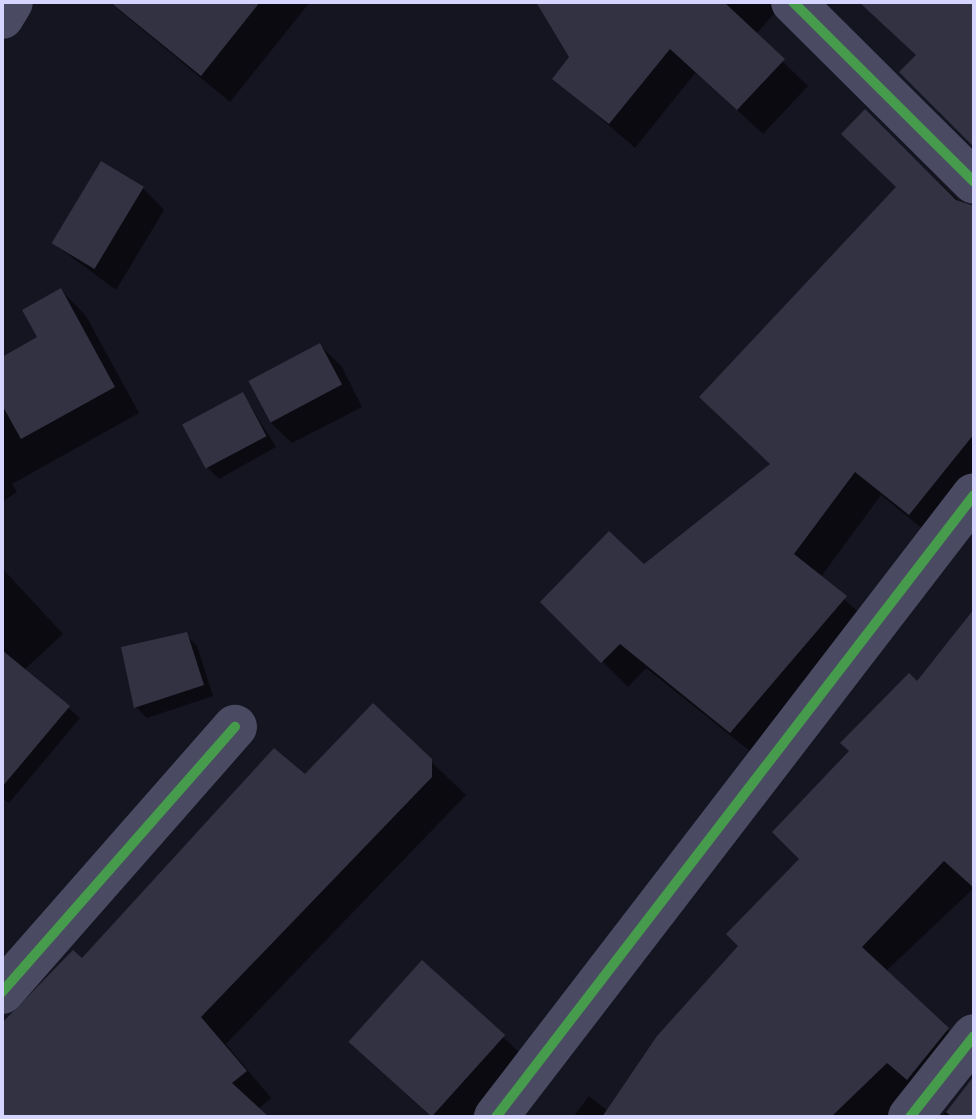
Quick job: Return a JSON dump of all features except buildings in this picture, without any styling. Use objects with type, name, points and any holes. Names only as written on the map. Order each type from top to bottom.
[{"type":"street","points":[[2,17],[11,2]]},
{"type":"street","points":[[793,2],[974,182]]},
{"type":"street","points":[[496,1117],[974,495]]},
{"type":"street","points":[[2,992],[235,727]]},
{"type":"street","points":[[910,1117],[974,1036]]},
{"type":"cycle path","points":[[793,2],[974,182]]},
{"type":"cycle path","points":[[496,1117],[974,495]]},
{"type":"cycle path","points":[[2,992],[235,727]]},
{"type":"cycle path","points":[[910,1117],[974,1036]]}]
